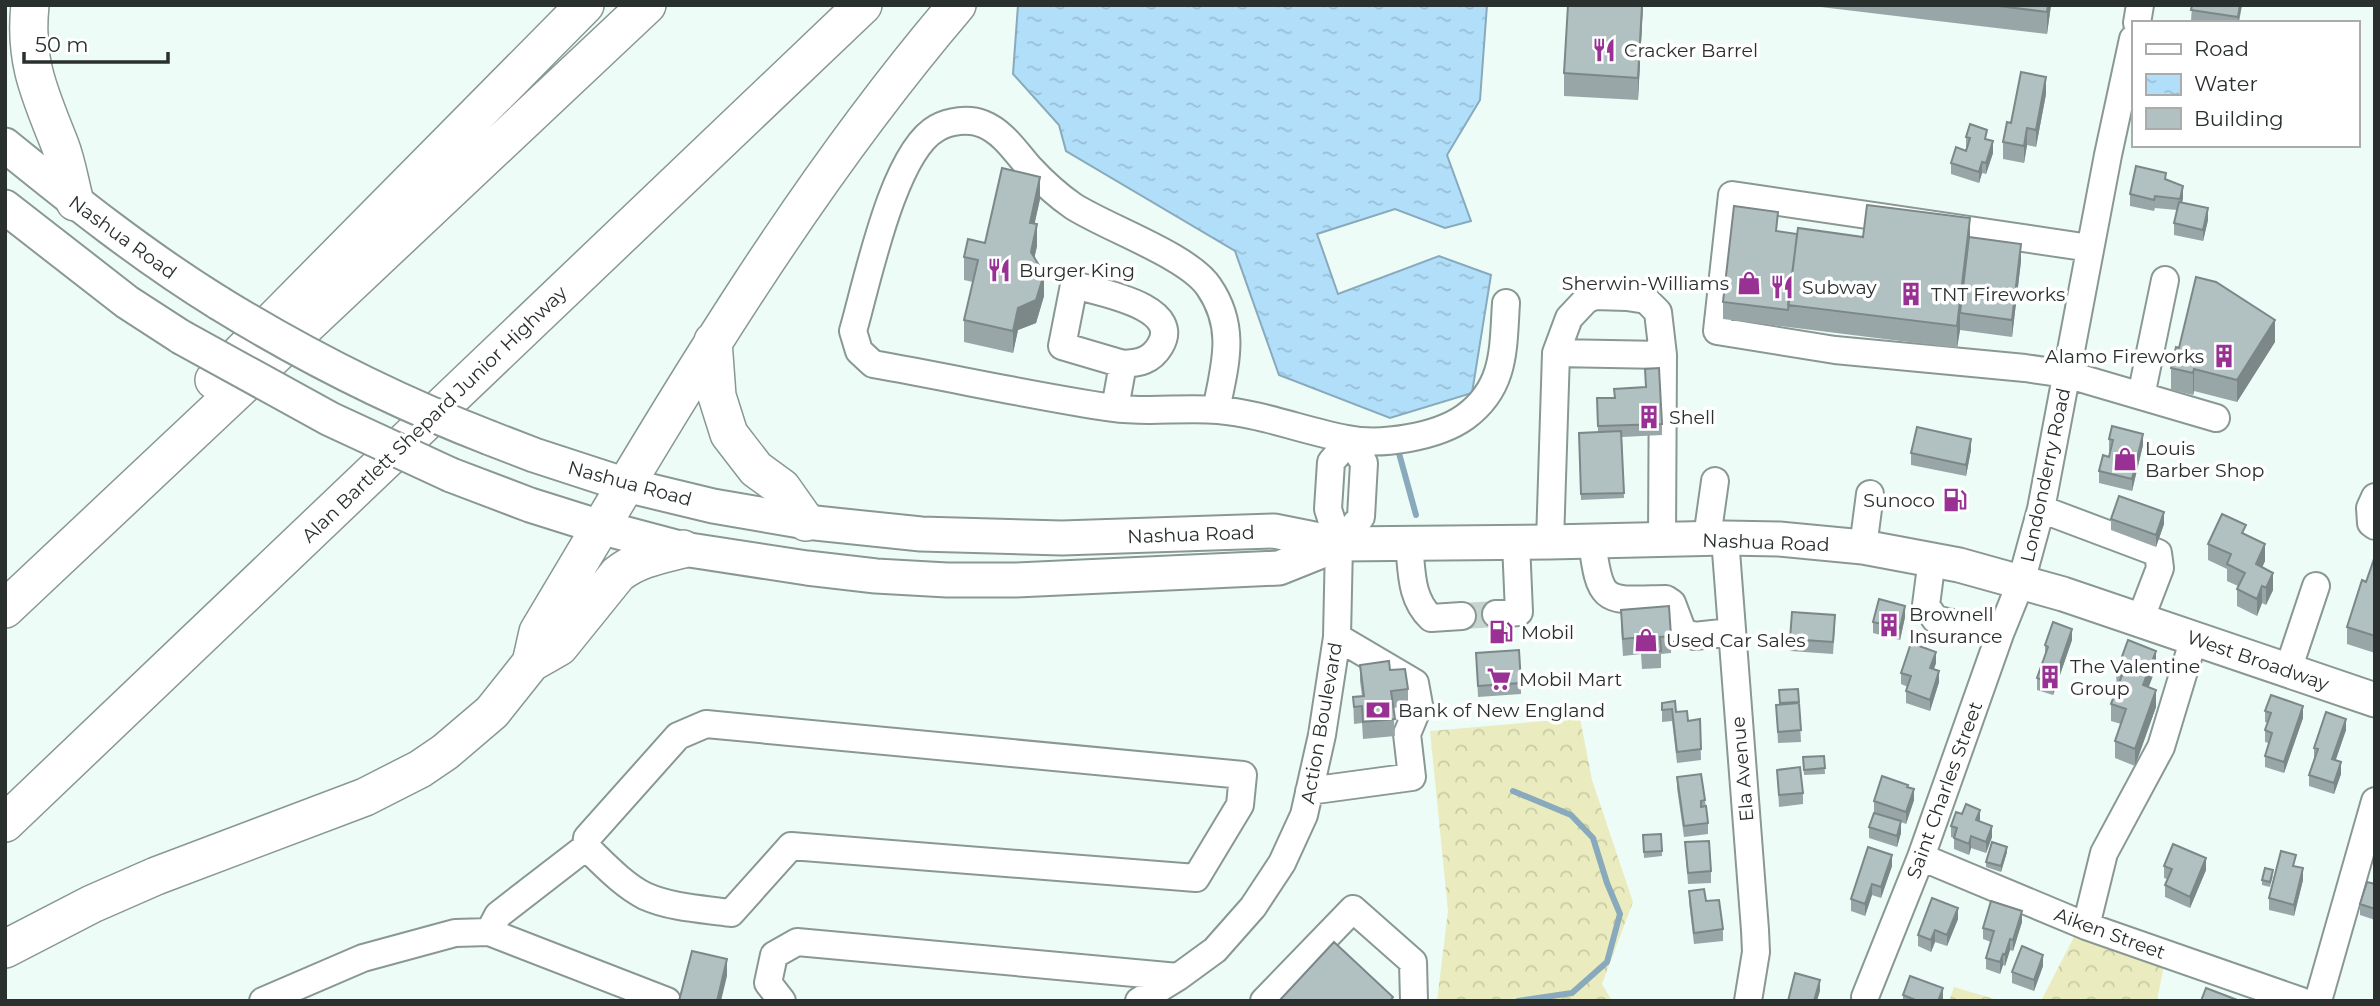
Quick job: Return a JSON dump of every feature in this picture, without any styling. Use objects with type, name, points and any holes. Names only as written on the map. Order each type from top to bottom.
[{"type":"highway","points":[[30,5],[29,58],[41,103],[61,147],[75,202]]},
{"type":"highway","points":[[56,560],[203,391],[585,5]]},
{"type":"highway","points":[[5,610],[647,5]]},
{"type":"highway","name":"Alan Bartlett Shepard Junior Highway","points":[[5,823],[863,5]]},
{"type":"highway","points":[[531,663],[538,632],[713,341],[817,186],[878,103],[957,5]]},
{"type":"highway","points":[[713,341],[717,396],[729,434],[756,469],[782,488],[806,522]]},
{"type":"highway","points":[[5,950],[92,904],[156,876],[393,784],[420,769],[469,733],[506,696],[531,663],[559,647],[629,565],[683,549]]},
{"type":"main road","name":"Nashua Road","points":[[5,145],[75,202],[171,273],[296,349],[352,379],[432,415],[534,455],[626,485],[713,506],[806,522],[920,534],[1025,538],[1274,531],[1339,544],[1779,539],[1863,547],[1933,559],[2021,582],[2140,620]]},
{"type":"main road","name":"Nashua Road","points":[[5,207],[127,302],[181,337],[330,419],[451,475],[530,505],[683,549],[876,576],[1016,580],[1279,568],[1339,544]]},
{"type":"main road","name":"West Broadway","points":[[2140,620],[2375,700]]},
{"type":"street","name":"Londonderry Road","points":[[2021,582],[2041,509],[2132,44]]},
{"type":"street","points":[[1216,410],[1225,366],[1226,319],[1208,284],[1188,267],[1073,206],[992,129],[967,121],[937,128],[924,137],[904,166],[889,206],[853,331],[859,351],[873,364],[1115,408],[1216,410],[1269,419],[1350,440],[1415,437],[1442,429],[1464,418],[1481,402],[1494,384],[1502,362],[1506,303]]},
{"type":"street","points":[[2090,248],[1732,195],[1717,331],[1835,350],[2066,374],[2216,418]]},
{"type":"street","points":[[2141,396],[2165,280]]},
{"type":"street","points":[[1550,542],[1556,353],[1569,318],[1594,296],[1647,300],[1658,312],[1663,355],[1662,539]]},
{"type":"street","points":[[1556,353],[1663,355]]},
{"type":"street","points":[[1115,408],[1123,364]]},
{"type":"street","points":[[1339,544],[1361,517],[1363,463],[1350,440]]},
{"type":"street","name":"Ela Avenue","points":[[1714,481],[1716,538],[1731,632],[1755,930],[1756,952],[1748,1001]]},
{"type":"street","points":[[1863,547],[1870,494]]},
{"type":"street","points":[[2375,497],[2370,508],[2371,523],[2375,526]]},
{"type":"street","points":[[2041,509],[2158,553],[2160,568],[2140,620]]},
{"type":"street","points":[[1592,541],[1597,577],[1604,591],[1616,599],[1666,599],[1672,603],[1683,632],[1694,636],[1731,632]]},
{"type":"street","points":[[1496,614],[1519,612],[1516,543]]},
{"type":"street","name":"Action Boulevard","points":[[1139,1001],[1215,950],[1254,907],[1282,863],[1304,815],[1322,735],[1337,637],[1339,544]]},
{"type":"street","points":[[1409,544],[1415,596],[1421,609],[1431,618],[1462,616]]},
{"type":"street","points":[[1933,559],[1926,605],[1935,619],[2000,634]]},
{"type":"street","name":"Saint Charles Street","points":[[1865,997],[1922,857],[2000,634],[2021,582]]},
{"type":"street","points":[[2288,670],[2316,586]]},
{"type":"street","points":[[1309,791],[1412,777],[1406,734],[1419,705],[1415,683],[1337,637]]},
{"type":"street","points":[[2086,926],[2104,853],[2161,747],[2194,638]]},
{"type":"street","points":[[489,932],[498,915],[586,847],[587,838],[678,736],[706,724],[1243,775],[1240,805],[1196,878],[791,846],[731,913],[666,903],[643,895],[586,847]]},
{"type":"street","points":[[2318,1001],[2375,801]]},
{"type":"street","name":"Aiken Street","points":[[1922,857],[2086,926],[2301,1001]]},
{"type":"street","points":[[1264,1001],[1353,909],[1413,962],[1414,1001]]},
{"type":"street","points":[[262,1001],[363,958],[455,933],[489,932],[624,993],[667,1001]]},
{"type":"street","points":[[782,1001],[768,983],[774,954],[797,942],[1178,977]]},
{"type":"green space","points":[[1580,718],[1592,780],[1633,902],[1602,984],[1612,1001],[1437,1001],[1448,911],[1430,731]]},
{"type":"green space","points":[[2076,933],[2164,965],[2157,1001],[2041,1001]]},
{"type":"green space","points":[[1954,987],[2001,1001],[1949,1001]]},
{"type":"water","points":[[1018,5],[1487,5],[1480,100],[1447,155],[1471,221],[1445,228],[1395,209],[1317,234],[1338,294],[1439,256],[1491,275],[1472,393],[1390,418],[1279,375],[1235,251],[1066,151],[1059,125],[1013,74]]},
{"type":"building","name":"Cracker Barrel","points":[[1568,5],[1642,5],[1638,78],[1564,73]]},
{"type":"building","points":[[1991,5],[2048,5],[2047,12]]},
{"type":"building","points":[[2192,5],[2240,5],[2238,17],[2191,10]]},
{"type":"building","points":[[2021,72],[2046,77],[2036,130],[2027,128],[2024,146],[2003,142],[2007,122],[2011,123]]},
{"type":"building","points":[[1970,124],[1987,130],[1985,139],[1993,141],[1986,163],[1982,162],[1979,172],[1951,163],[1956,147],[1966,151]]},
{"type":"building","points":[[2136,166],[2166,173],[2165,179],[2183,186],[2180,199],[2155,196],[2154,200],[2130,194]]},
{"type":"building","name":"Burger King","points":[[1002,168],[1040,177],[1030,223],[1037,224],[1031,252],[1044,274],[1036,300],[1018,308],[1013,331],[964,320],[978,260],[964,257],[968,239],[985,243]]},
{"type":"building","points":[[2179,202],[2208,208],[2203,230],[2174,223]]},
{"type":"building","points":[[1867,205],[1970,218],[1957,326],[1788,305],[1798,228],[1863,237]]},
{"type":"building","points":[[1734,206],[1778,212],[1776,231],[1797,234],[1788,310],[1723,302]]},
{"type":"building","points":[[1969,237],[2021,244],[2012,320],[1960,313]]},
{"type":"building","name":"Alamo Fireworks","points":[[2196,277],[2216,282],[2275,320],[2237,380],[2194,369],[2193,373],[2171,368],[2176,347],[2179,348]]},
{"type":"building","points":[[1659,368],[1662,424],[1598,426],[1597,398],[1615,398],[1614,389],[1646,387],[1645,369]]},
{"type":"building","name":"Louis Barber Shop","points":[[2112,426],[2143,434],[2132,479],[2099,471],[2103,455],[2109,457],[2113,440],[2109,439]]},
{"type":"building","points":[[1917,427],[1971,439],[1966,465],[1911,453]]},
{"type":"building","name":"Shell","points":[[1621,431],[1624,493],[1581,494],[1579,433]]},
{"type":"building","points":[[2119,496],[2164,512],[2156,535],[2111,519]]},
{"type":"building","points":[[2222,514],[2246,525],[2242,533],[2265,544],[2256,564],[2273,573],[2266,588],[2262,586],[2257,599],[2237,589],[2245,573],[2227,564],[2231,554],[2208,544]]},
{"type":"building","points":[[2375,556],[2375,636],[2347,627],[2362,580],[2366,582]]},
{"type":"building","points":[[1879,599],[1905,606],[1900,628],[1873,622]]},
{"type":"building","points":[[1669,606],[1671,636],[1660,637],[1661,651],[1642,652],[1641,637],[1623,639],[1621,610]]},
{"type":"building","points":[[1792,612],[1835,615],[1833,642],[1790,639]]},
{"type":"building","points":[[2053,622],[2072,629],[2053,684],[2037,678]]},
{"type":"building","points":[[2128,640],[2156,651],[2143,685],[2156,690],[2135,749],[2115,741],[2126,709],[2111,704],[2122,675],[2116,673]]},
{"type":"building","points":[[1911,643],[1936,652],[1930,668],[1939,671],[1930,700],[1906,691],[1911,676],[1901,673]]},
{"type":"building","name":"Mobil Mart","points":[[1519,650],[1521,683],[1478,686],[1476,653]]},
{"type":"building","points":[[1389,661],[1390,670],[1405,669],[1408,689],[1391,691],[1395,719],[1363,722],[1362,706],[1354,707],[1353,697],[1364,696],[1360,665]]},
{"type":"building","points":[[1798,689],[1799,702],[1780,703],[1779,690]]},
{"type":"building","points":[[2271,695],[2303,706],[2284,762],[2265,756],[2272,733],[2265,730],[2271,713],[2265,711]]},
{"type":"building","points":[[1675,701],[1676,712],[1687,711],[1688,721],[1700,719],[1701,749],[1677,752],[1672,709],[1662,710],[1662,703]]},
{"type":"building","points":[[1799,703],[1801,730],[1778,732],[1776,705]]},
{"type":"building","points":[[2326,712],[2346,719],[2332,759],[2341,762],[2334,783],[2309,775],[2318,749],[2314,748]]},
{"type":"building","points":[[1824,756],[1825,768],[1804,770],[1803,757]]},
{"type":"building","points":[[1800,767],[1803,793],[1779,795],[1777,770]]},
{"type":"building","points":[[1701,774],[1705,800],[1701,801],[1701,807],[1706,806],[1708,823],[1684,826],[1677,777]]},
{"type":"building","points":[[1882,776],[1914,789],[1906,812],[1874,801]]},
{"type":"building","points":[[1966,804],[1980,810],[1976,820],[1992,826],[1986,842],[1971,836],[1969,844],[1954,838],[1957,828],[1951,826],[1956,812],[1962,814]]},
{"type":"building","points":[[1874,813],[1901,821],[1897,836],[1869,827]]},
{"type":"building","points":[[1661,834],[1662,851],[1644,852],[1643,835]]},
{"type":"building","points":[[1709,841],[1711,871],[1688,873],[1685,842]]},
{"type":"building","points":[[1992,842],[2007,847],[2001,866],[1986,862]]},
{"type":"building","points":[[2173,844],[2206,858],[2190,897],[2165,885],[2172,869],[2164,866]]},
{"type":"building","points":[[1868,847],[1892,855],[1881,887],[1872,884],[1865,904],[1851,899]]},
{"type":"building","points":[[2281,851],[2296,855],[2293,866],[2303,868],[2294,905],[2269,898]]},
{"type":"building","points":[[2265,868],[2273,870],[2270,882],[2262,880]]},
{"type":"building","points":[[2367,882],[2375,884],[2375,909],[2360,904]]},
{"type":"building","points":[[1704,889],[1706,901],[1719,900],[1723,929],[1694,933],[1689,891]]},
{"type":"building","points":[[1932,898],[1958,908],[1947,935],[1935,930],[1931,940],[1918,935]]},
{"type":"building","points":[[1991,901],[2022,911],[2013,940],[2010,939],[2000,962],[1986,958],[1994,931],[1983,928]]},
{"type":"building","points":[[1334,942],[1393,997],[1390,1001],[1279,1001]]},
{"type":"building","points":[[2022,946],[2043,955],[2034,980],[2012,972]]},
{"type":"building","points":[[692,951],[727,959],[717,1001],[679,1001]]},
{"type":"building","points":[[1795,973],[1820,980],[1814,1001],[1788,1001]]},
{"type":"building","points":[[1910,976],[1943,988],[1938,1001],[1918,1001],[1903,995]]},
{"type":"building","points":[[2206,988],[2240,1001],[2201,1001]]},
{"type":"waterway","points":[[1397,446],[1416,515]]},
{"type":"waterway","points":[[1513,791],[1571,815],[1593,838],[1620,914],[1607,962],[1572,993],[1518,1001]]},
{"type":"tunnel","points":[[1462,616],[1496,614]]},
{"type":"place","name":"Cracker Barrel","points":[[1604,50]]},
{"type":"place","name":"Burger King","points":[[999,270]]},
{"type":"place","name":"Sherwin-Williams","points":[[1749,283]]},
{"type":"place","name":"Subway","points":[[1782,287]]},
{"type":"place","name":"TNT Fireworks","points":[[1911,294]]},
{"type":"place","name":"Alamo Fireworks","points":[[2224,356]]},
{"type":"place","name":"Shell","points":[[1649,417]]},
{"type":"place","name":"Louis Barber Shop","points":[[2125,459]]},
{"type":"place","name":"Sunoco","points":[[1955,500]]},
{"type":"place","name":"Brownell Insurance","points":[[1889,625]]},
{"type":"place","name":"Mobil","points":[[1501,632]]},
{"type":"place","name":"Used Car Sales","points":[[1646,640]]},
{"type":"place","name":"The Valentine Group","points":[[2050,677]]},
{"type":"place","name":"Mobil Mart","points":[[1499,679]]},
{"type":"place","name":"Bank of New England","points":[[1378,710]]}]
